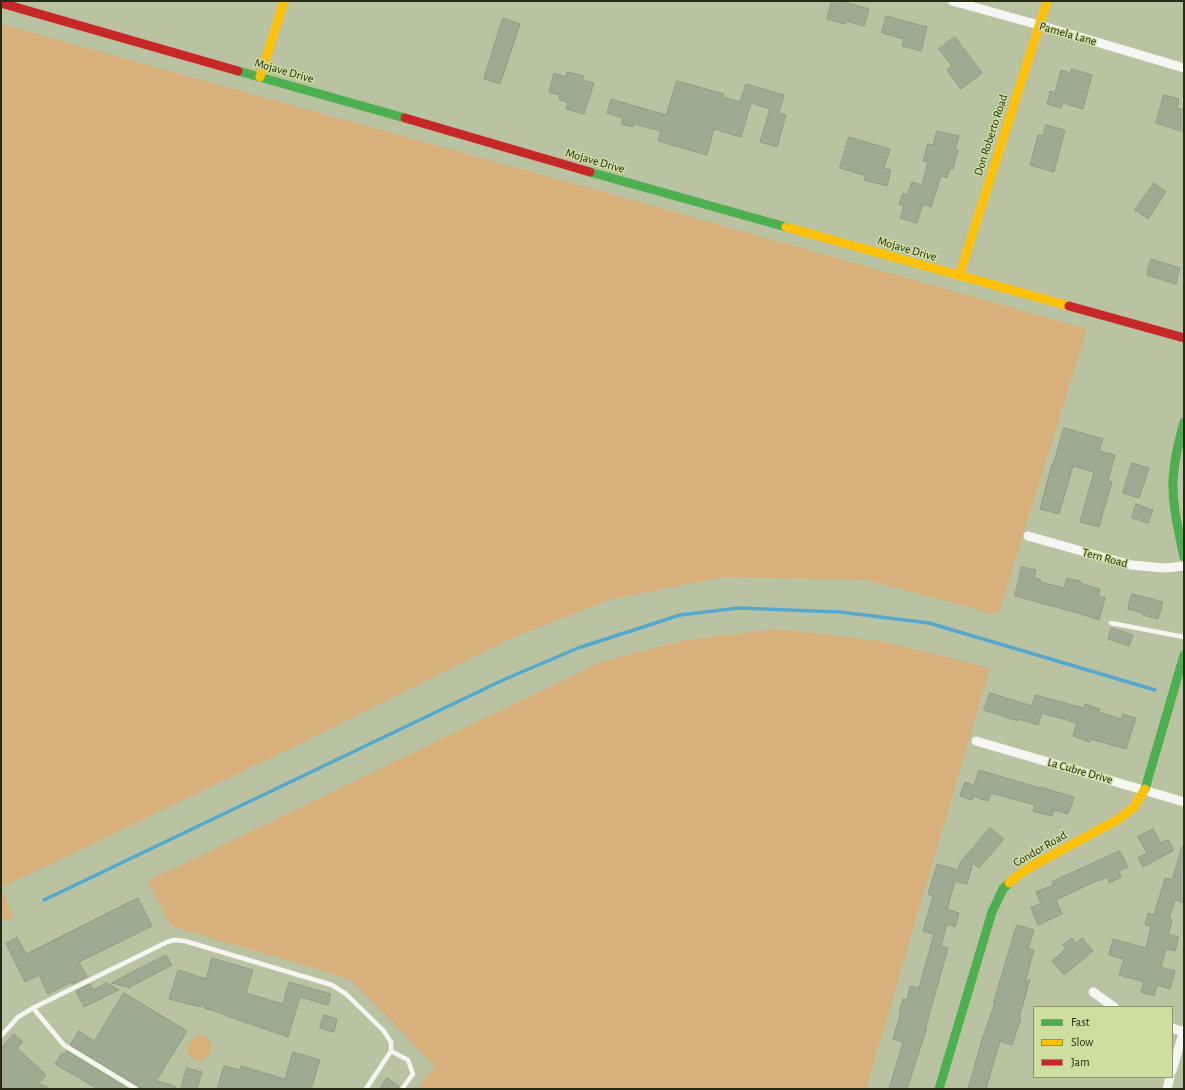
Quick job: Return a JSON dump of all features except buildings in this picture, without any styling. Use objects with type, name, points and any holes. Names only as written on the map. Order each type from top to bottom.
[{"type":"main road","points":[[260,77],[284,1]]},
{"type":"main road","name":"Don Roberto Road","points":[[959,276],[1047,1]]},
{"type":"main road","name":"Mojave Drive","points":[[1,2],[749,218],[1184,338]]},
{"type":"main road","points":[[1184,423],[1180,451],[1173,481],[1175,511],[1184,557]]},
{"type":"main road","name":"Condor Road","points":[[939,1089],[992,912],[1004,889],[1017,876],[1032,866],[1117,820],[1132,808],[1145,790],[1184,655]]},
{"type":"street","name":"Pamela Lane","points":[[952,1],[1184,68]]},
{"type":"street","name":"Tern Road","points":[[1028,536],[1130,565],[1165,568],[1184,566]]},
{"type":"street","name":"La Cubre Drive","points":[[976,741],[1184,802]]},
{"type":"street","points":[[1094,992],[1113,1006]]},
{"type":"street","points":[[1173,1028],[1184,1031],[1173,1068]]},
{"type":"street","points":[[1167,1089],[1170,1078]]},
{"type":"lane","points":[[1111,624],[1184,637]]},
{"type":"lane","points":[[1,1036],[18,1018],[33,1008],[167,942],[174,940],[332,985],[346,994],[383,1030],[391,1042],[391,1051],[366,1089]]},
{"type":"lane","points":[[33,1008],[64,1045],[136,1089]]},
{"type":"lane","points":[[391,1051],[408,1060],[413,1074],[402,1089]]},
{"type":"shaded area","points":[[1,24],[1087,329],[998,615],[866,580],[723,577],[611,599],[507,640],[315,736],[62,859],[1,887]]},
{"type":"shaded area","points":[[779,629],[880,641],[990,668],[866,1089],[418,1089],[435,1066],[350,979],[171,926],[148,881],[601,662],[685,640]]},
{"type":"shaded area","points":[[1,887],[13,917],[1,921]]},
{"type":"shaded area","points":[[200,1035],[205,1036],[211,1042],[211,1051],[209,1055],[201,1061],[195,1060],[191,1057],[188,1050],[191,1041]]},
{"type":"waterway","points":[[44,900],[503,680],[578,648],[680,615],[739,608],[840,612],[929,623],[1155,690]]},
{"type":"traffic: fast","points":[[238,71],[405,118]]},
{"type":"traffic: fast","points":[[590,172],[786,227]]},
{"type":"traffic: fast","points":[[1184,422],[1173,480],[1176,519],[1184,557]]},
{"type":"traffic: fast","points":[[1145,789],[1184,655]]},
{"type":"traffic: fast","points":[[939,1089],[992,912],[1003,889],[1009,883]]},
{"type":"traffic: slow","points":[[260,77],[284,1]]},
{"type":"traffic: slow","points":[[959,276],[1047,1]]},
{"type":"traffic: slow","points":[[786,227],[1069,306]]},
{"type":"traffic: slow","points":[[1009,883],[1032,866],[1117,820],[1133,808],[1145,789]]},
{"type":"traffic: jam","points":[[1,3],[238,71]]},
{"type":"traffic: jam","points":[[405,118],[590,172]]},
{"type":"traffic: jam","points":[[1069,306],[1184,338]]}]
